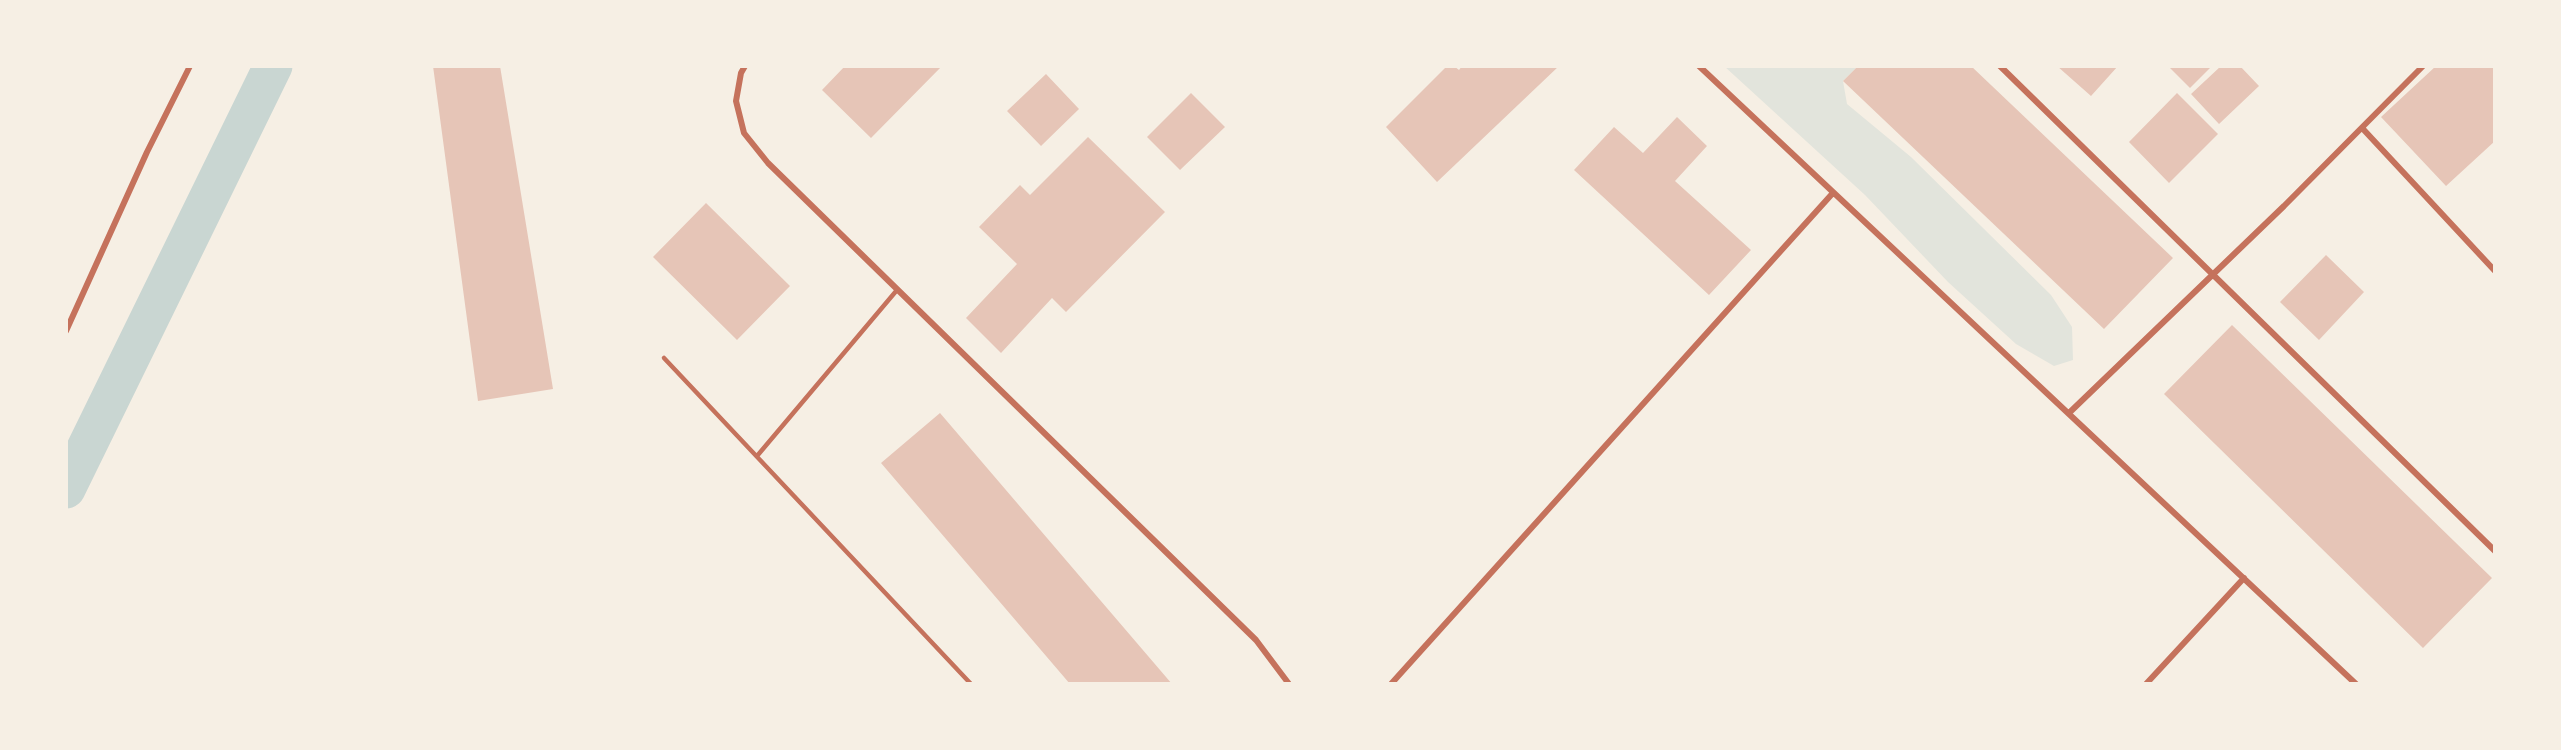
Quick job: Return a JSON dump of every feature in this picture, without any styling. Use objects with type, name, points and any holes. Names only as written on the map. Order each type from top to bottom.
[{"type":"street","points":[[66,331],[147,152],[190,66]]},
{"type":"street","points":[[745,66],[741,73],[736,101],[744,133],[768,163],[1256,640],[1289,684]]},
{"type":"street","points":[[1698,66],[2356,684]]},
{"type":"street","points":[[2000,66],[2495,551]]},
{"type":"street","points":[[2069,413],[2362,129],[2423,66]]},
{"type":"street","points":[[2362,129],[2495,271]]},
{"type":"street","points":[[1391,684],[1832,194]]},
{"type":"street","points":[[2146,684],[2244,578]]},
{"type":"lane","points":[[757,456],[897,290]]},
{"type":"lane","points":[[664,358],[971,684]]},
{"type":"shaded area","points":[[1724,66],[1858,66],[1843,81],[1847,104],[1911,157],[2051,295],[2072,327],[2073,360],[2054,366],[2016,344],[1948,282],[1865,195]]},
{"type":"building","points":[[433,66],[500,66],[553,389],[478,401]]},
{"type":"building","points":[[845,66],[942,66],[871,138],[822,90]]},
{"type":"building","points":[[1447,66],[1454,66],[1459,70],[1462,66],[1559,66],[1437,182],[1386,127]]},
{"type":"building","points":[[1858,66],[1971,66],[2173,258],[2104,329],[1843,81]]},
{"type":"building","points":[[2057,66],[2118,66],[2091,96]]},
{"type":"building","points":[[2168,66],[2212,66],[2190,88]]},
{"type":"building","points":[[2221,66],[2240,66],[2259,86],[2219,124],[2191,94]]},
{"type":"building","points":[[2436,66],[2495,66],[2495,141],[2446,186],[2381,117]]},
{"type":"building","points":[[1046,74],[1079,109],[1041,146],[1007,111]]},
{"type":"building","points":[[1191,93],[1225,127],[1180,170],[1147,137]]},
{"type":"building","points":[[2177,93],[2218,134],[2169,183],[2129,142]]},
{"type":"building","points":[[1677,117],[1707,146],[1675,181],[1751,250],[1709,295],[1574,170],[1614,127],[1643,153]]},
{"type":"building","points":[[1088,137],[1165,212],[1066,312],[1052,298],[1001,353],[966,318],[1017,264],[979,227],[1020,185],[1030,195]]},
{"type":"building","points":[[706,203],[790,286],[737,340],[653,257]]},
{"type":"building","points":[[2326,255],[2364,292],[2319,340],[2280,302]]},
{"type":"building","points":[[2232,325],[2492,578],[2423,648],[2164,394]]},
{"type":"building","points":[[940,413],[1172,684],[1070,684],[881,463]]},
{"type":"waterway","points":[[66,489],[273,66]]}]
